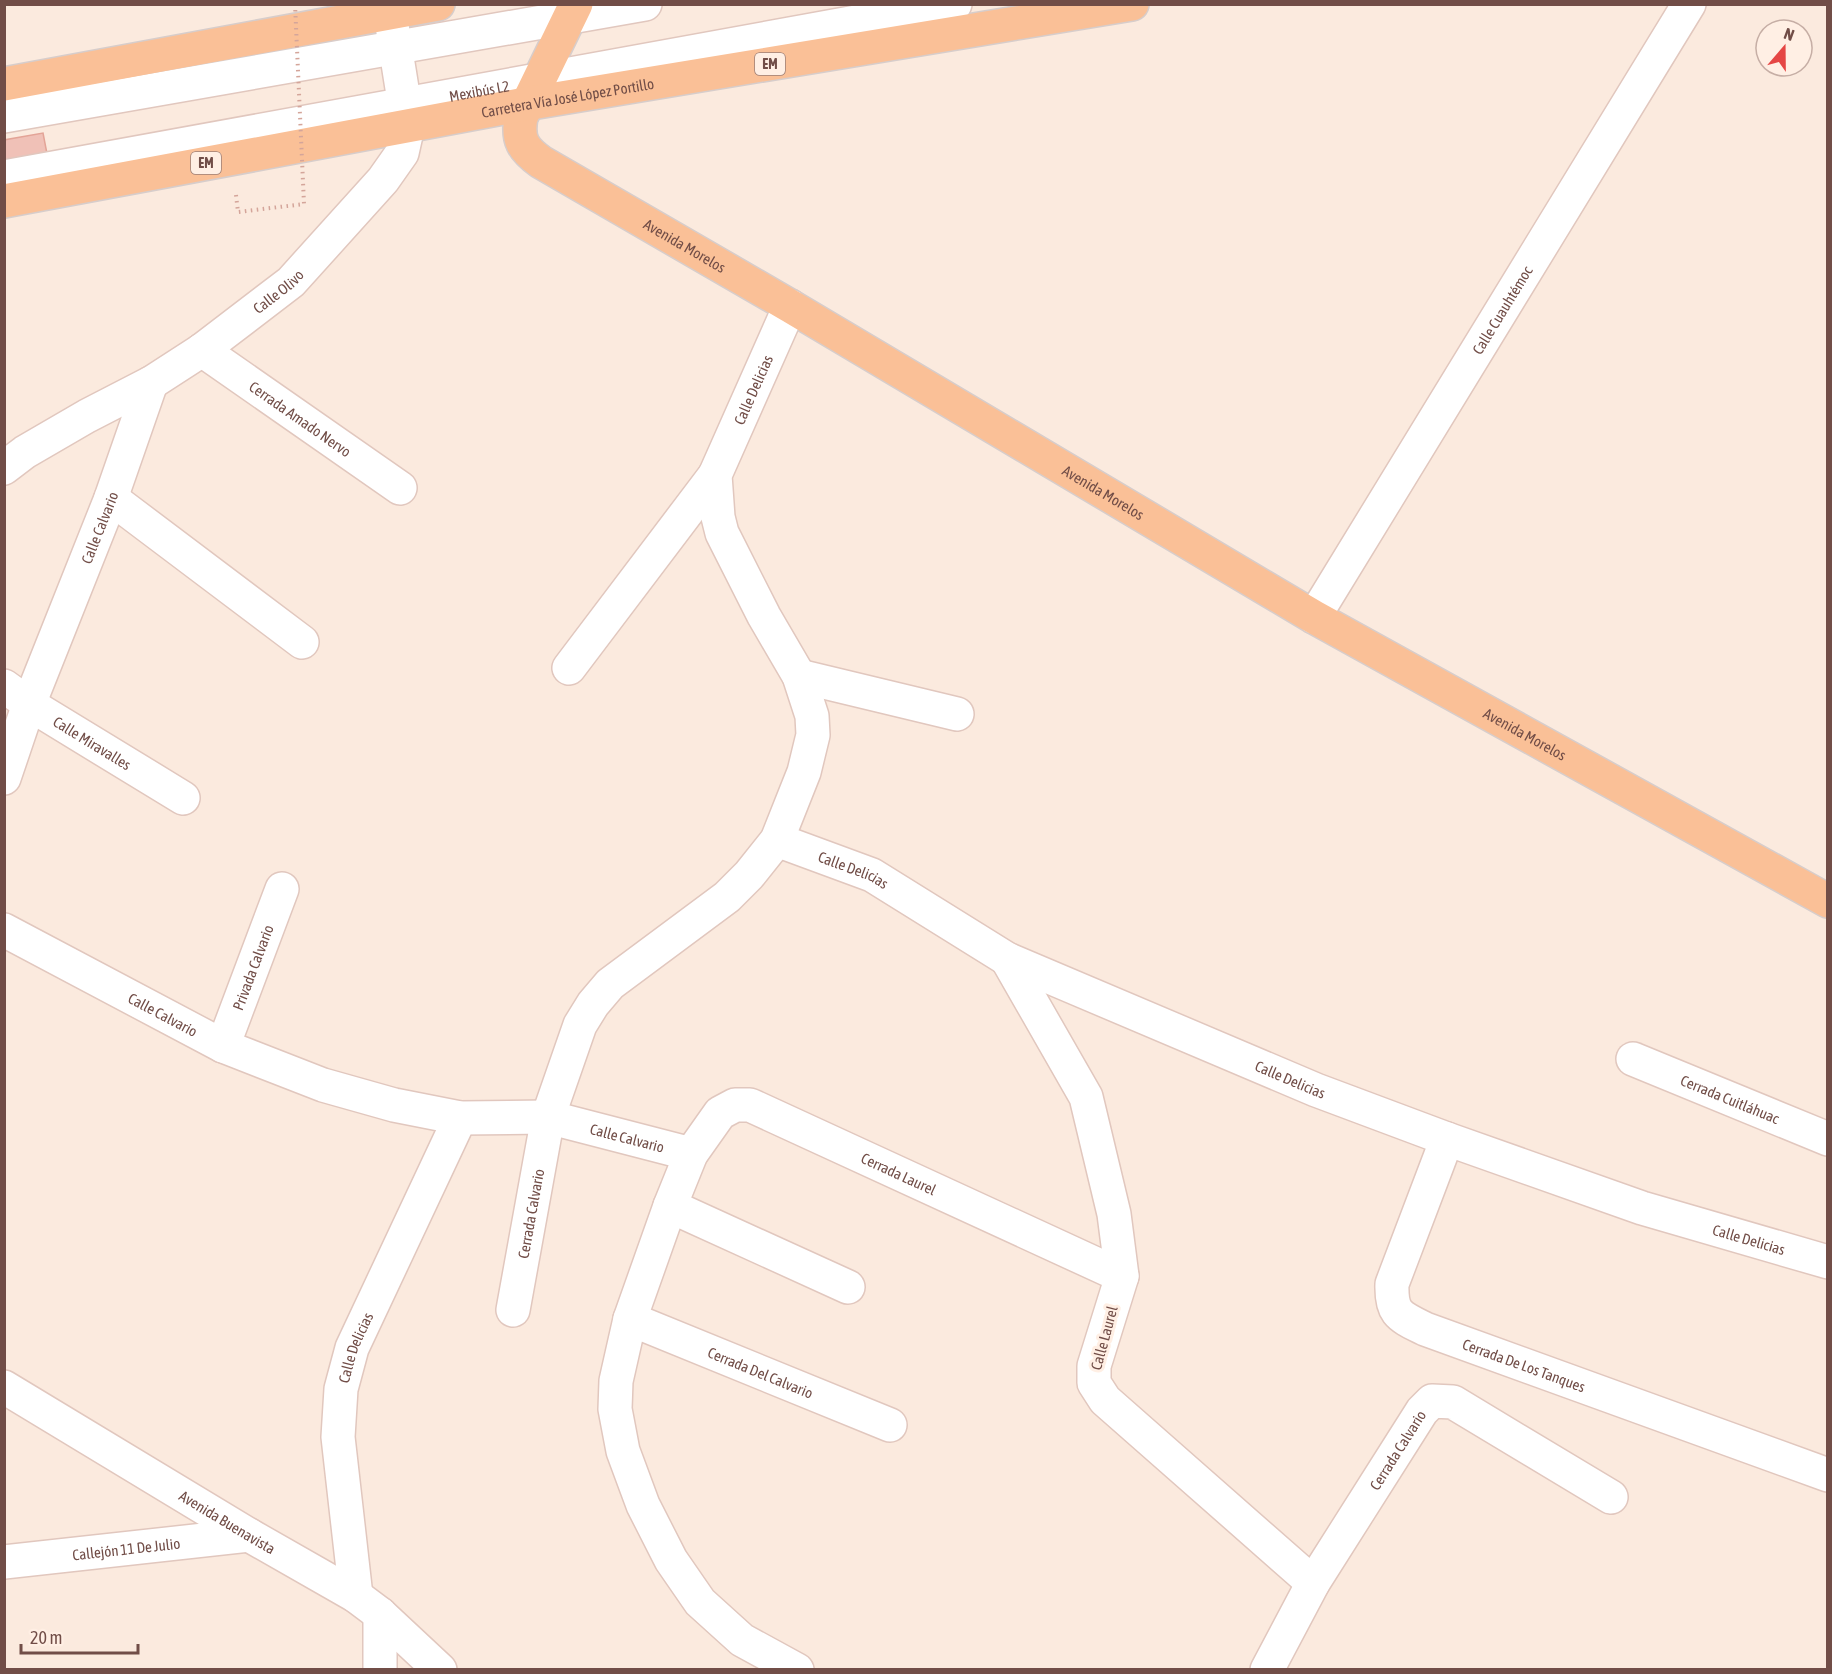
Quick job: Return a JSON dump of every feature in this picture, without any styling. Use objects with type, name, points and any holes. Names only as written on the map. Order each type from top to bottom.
[{"type":"main road","points":[[4,84],[438,4]]},
{"type":"main road","name":"Carretera Vía José López Portillo","points":[[4,201],[407,115],[531,92],[1132,4]]},
{"type":"main road","name":"Avenida Morelos","points":[[572,12],[531,92],[521,117],[519,137],[534,157],[1314,617],[1827,901]]},
{"type":"street","points":[[4,116],[396,48],[572,12],[645,4]]},
{"type":"street","points":[[531,92],[955,4]]},
{"type":"street","name":"Calle Cuauhtémoc","points":[[1314,617],[1689,4]]},
{"type":"street","name":"Calle Olivo","points":[[4,468],[25,452],[151,383],[202,350],[291,282],[383,180],[402,153],[407,115],[390,13]]},
{"type":"street","points":[[4,177],[407,115]]},
{"type":"street","name":"Calle Delicias","points":[[548,1117],[580,1025],[593,1004],[610,984],[727,897],[749,875],[777,840],[804,772],[813,735],[812,716],[799,676],[764,616],[722,533],[718,517],[715,476],[790,306]]},
{"type":"street","name":"Cerrada Amado Nervo","points":[[202,350],[400,488]]},
{"type":"street","name":"Calle Calvario","points":[[4,778],[17,695],[111,498],[151,383]]},
{"type":"street","points":[[569,668],[715,476]]},
{"type":"street","points":[[111,498],[302,642]]},
{"type":"street","points":[[799,676],[957,714]]},
{"type":"street","name":"Calle Miravalles","points":[[17,695],[183,798]]},
{"type":"street","name":"Calle Delicias","points":[[777,840],[872,875],[1007,959],[1316,1090],[1642,1208],[1827,1262]]},
{"type":"street","name":"Privada Calvario","points":[[223,1046],[282,889]]},
{"type":"street","name":"Calle Calvario","points":[[4,930],[223,1046],[323,1085],[394,1105],[460,1118],[548,1117],[691,1154]]},
{"type":"street","name":"Calle Laurel","points":[[1007,959],[1086,1097],[1114,1214],[1122,1276],[1094,1366],[1094,1383],[1105,1400],[1313,1583]]},
{"type":"street","name":"Cerrada Cuitláhuac","points":[[1633,1059],[1827,1138]]},
{"type":"street","name":"Cerrada Laurel","points":[[691,1154],[720,1113],[735,1105],[750,1105],[1122,1276]]},
{"type":"street","name":"Cerrada Calvario","points":[[513,1310],[548,1117]]},
{"type":"street","name":"Calle Delicias","points":[[380,1670],[338,1437],[341,1389],[352,1348],[460,1118]]},
{"type":"street","name":"Cerrada De Los Tanques","points":[[1447,1139],[1392,1284],[1392,1303],[1404,1319],[1425,1329],[1827,1475]]},
{"type":"street","points":[[691,1154],[630,1319],[616,1381],[615,1409],[623,1451],[643,1505],[671,1560],[700,1602],[742,1640],[797,1670]]},
{"type":"street","points":[[670,1206],[848,1287]]},
{"type":"street","name":"Cerrada Del Calvario","points":[[630,1319],[890,1425]]},
{"type":"street","name":"Avenida Buenavista","points":[[4,1387],[368,1605],[440,1670]]},
{"type":"street","name":"Cerrada Calvario","points":[[1313,1583],[1422,1411],[1432,1401],[1452,1402],[1611,1497]]},
{"type":"street","name":"Callejón 11 De Julio","points":[[4,1562],[249,1535]]},
{"type":"street","points":[[1267,1670],[1313,1583]]},
{"type":"path","points":[[237,212],[304,204],[296,4]]},
{"type":"building","points":[[43,133],[48,159],[4,167],[4,140]]}]
